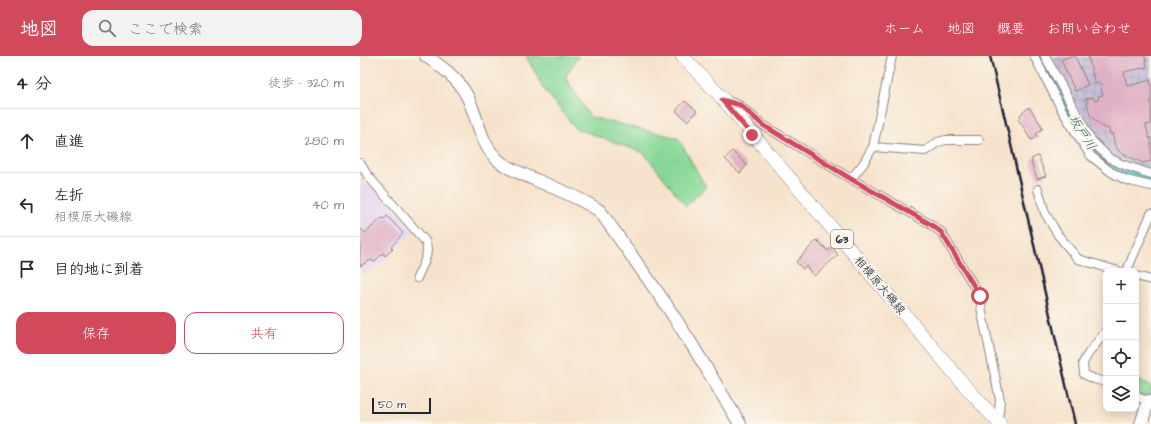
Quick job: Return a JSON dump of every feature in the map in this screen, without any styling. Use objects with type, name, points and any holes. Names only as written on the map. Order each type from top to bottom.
[{"type":"main road","name":"相模原大磯線","points":[[682,56],[722,100],[966,387],[999,423]]},
{"type":"street","points":[[426,56],[446,69],[459,83],[475,114],[484,140],[491,152],[499,161],[512,169],[585,201],[600,211],[665,303],[740,424]]},
{"type":"street","points":[[851,179],[864,164],[873,147],[892,56]]},
{"type":"street","points":[[1034,56],[1062,110],[1091,156],[1111,172],[1126,180],[1151,186]]},
{"type":"street","points":[[1046,56],[1091,140],[1109,158],[1124,165],[1151,174]]},
{"type":"street","points":[[722,100],[740,105],[763,125],[941,232],[980,296],[982,313],[1000,400],[999,423]]},
{"type":"street","points":[[873,147],[925,151],[938,142],[946,140],[979,140]]},
{"type":"street","points":[[360,163],[368,176],[425,241],[427,247],[426,255],[417,278]]},
{"type":"street","points":[[1038,189],[1045,213],[1058,234],[1078,259],[1108,268]]},
{"type":"street","points":[[1128,268],[1151,214]]},
{"type":"street","points":[[1139,277],[1151,280]]},
{"type":"street","points":[[1103,335],[1083,363],[1084,374],[1103,381]]},
{"type":"street","points":[[1139,397],[1150,402],[1141,424]]},
{"type":"shaded area","points":[[1049,56],[1151,56],[1151,171],[1112,157],[1094,138]]},
{"type":"shaded area","points":[[360,172],[363,180],[362,184],[376,187],[413,231],[382,263],[367,272],[360,273]]},
{"type":"green space","points":[[526,56],[579,56],[565,77],[590,117],[678,138],[706,187],[686,206],[644,153],[575,128],[544,89]]},
{"type":"green space","points":[[1139,380],[1151,386],[1151,399],[1139,394]]},
{"type":"building","points":[[1070,56],[1075,56],[1088,85],[1075,91],[1061,60]]},
{"type":"building","points":[[1088,56],[1145,56],[1147,67],[1124,72],[1127,86],[1151,80],[1151,124],[1146,125],[1149,138],[1151,138],[1151,161],[1143,163],[1121,153],[1115,146],[1112,133],[1110,134],[1109,129],[1101,126],[1090,115],[1086,99],[1093,97],[1095,101],[1099,99],[1098,96],[1103,95],[1099,82],[1095,84]]},
{"type":"building","points":[[685,101],[697,111],[687,121],[676,111]]},
{"type":"building","points":[[1029,107],[1043,128],[1036,134],[1038,137],[1031,140],[1018,119],[1021,117],[1020,115]]},
{"type":"building","points":[[732,151],[747,165],[740,173],[725,159]]},
{"type":"building","points":[[1038,156],[1046,176],[1037,179],[1031,159]]},
{"type":"building","points":[[387,216],[403,233],[391,247],[393,249],[385,256],[383,253],[374,262],[371,260],[360,266],[360,228],[365,233],[382,218],[384,219]]},
{"type":"building","points":[[817,240],[828,251],[832,247],[838,255],[814,276],[806,266],[803,269],[796,262]]},
{"type":"waterway","name":"坂戸川","points":[[1038,56],[1089,148],[1105,163],[1114,168],[1136,179],[1151,182]]},
{"type":"railway","points":[[990,56],[1075,424]]},
{"type":"route","points":[[752,135],[722,100],[740,105],[763,125],[941,232],[980,296]]}]
